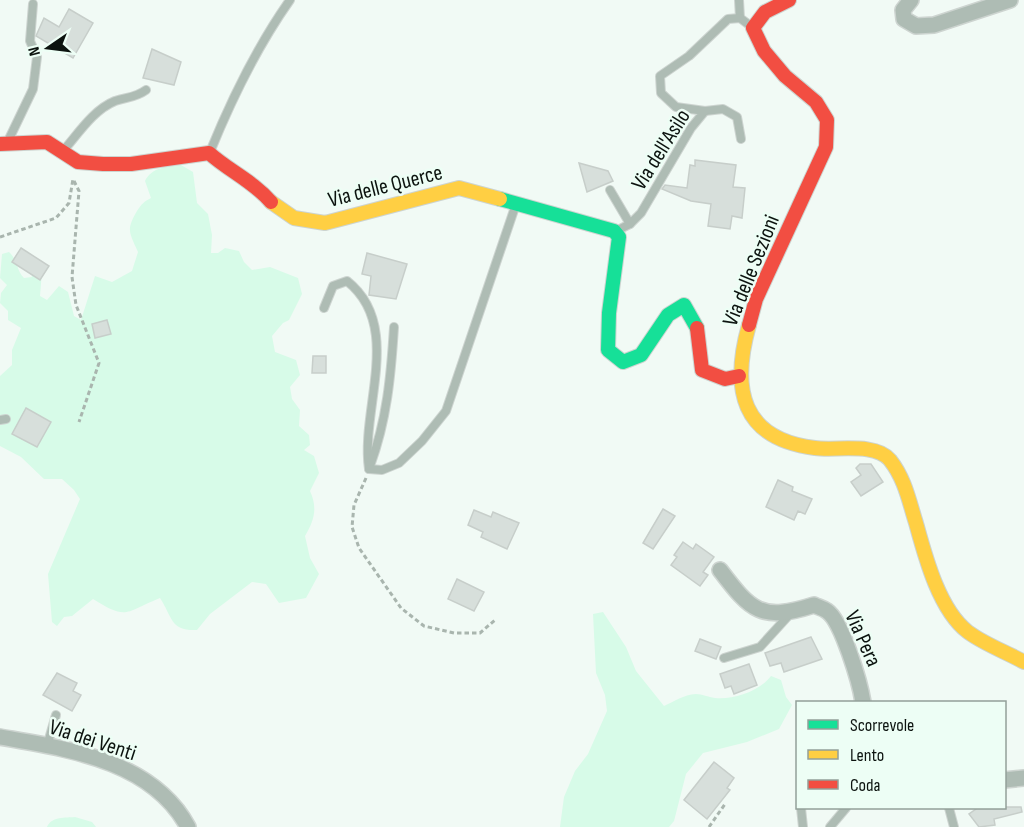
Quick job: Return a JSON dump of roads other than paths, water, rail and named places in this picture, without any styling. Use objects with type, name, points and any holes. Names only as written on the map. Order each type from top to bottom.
[{"type":"street","points":[[753,28],[765,12],[789,0]]},
{"type":"street","points":[[911,0],[903,10],[904,19],[916,26],[934,25],[1010,0]]},
{"type":"street","name":"Via delle Sezioni","points":[[753,28],[764,51],[785,76],[816,102],[827,120],[826,147],[756,299],[742,349],[739,376],[751,415],[770,436],[814,448],[876,451],[889,459],[910,496],[915,521],[941,598],[967,631],[1024,662]]},
{"type":"street","points":[[4,144],[47,142],[78,162],[102,164],[131,164],[209,153]]},
{"type":"street","name":"Via delle Querce","points":[[209,153],[224,168],[259,188],[275,207],[294,218],[325,223],[459,189],[517,202],[614,231]]},
{"type":"street","points":[[614,231],[619,237],[609,313],[608,350],[623,362],[641,355],[668,315],[684,305],[694,314],[697,324],[702,370],[725,379],[739,376]]},
{"type":"street","name":"Via Pera","points":[[720,570],[745,603],[765,612],[792,612],[814,605],[828,611],[839,629],[861,687],[863,701]]},
{"type":"street","name":"Via dei Venti","points":[[0,737],[47,746],[116,765],[143,780],[168,798],[188,827]]},
{"type":"street","points":[[1006,780],[1024,778]]},
{"type":"lane","points":[[209,153],[228,106],[262,40],[290,0]]},
{"type":"lane","points":[[738,0],[740,18],[753,28]]},
{"type":"lane","points":[[4,144],[33,89],[37,57],[30,41],[33,4]]},
{"type":"lane","name":"Via dell'Asilo","points":[[705,111],[676,107],[661,93],[660,76],[689,56],[728,19],[740,18]]},
{"type":"lane","points":[[62,152],[98,112],[116,101],[136,98],[146,90]]},
{"type":"lane","points":[[705,111],[723,109],[737,117],[741,139]]},
{"type":"lane","name":"Via dell'Asilo","points":[[630,225],[641,213],[691,128],[705,111]]},
{"type":"lane","points":[[610,190],[630,225],[614,231]]},
{"type":"lane","points":[[369,469],[382,470],[399,463],[422,441],[446,411],[517,202]]},
{"type":"lane","points":[[324,308],[333,286],[347,281],[361,292],[375,327],[377,365],[366,450],[369,469]]},
{"type":"lane","points":[[369,469],[380,438],[390,388],[394,327]]},
{"type":"lane","points":[[724,658],[760,647],[792,612]]},
{"type":"lane","points":[[47,746],[56,715]]},
{"type":"lane","points":[[801,809],[803,827]]},
{"type":"lane","points":[[830,827],[844,809]]},
{"type":"lane","points":[[950,809],[954,827]]}]
